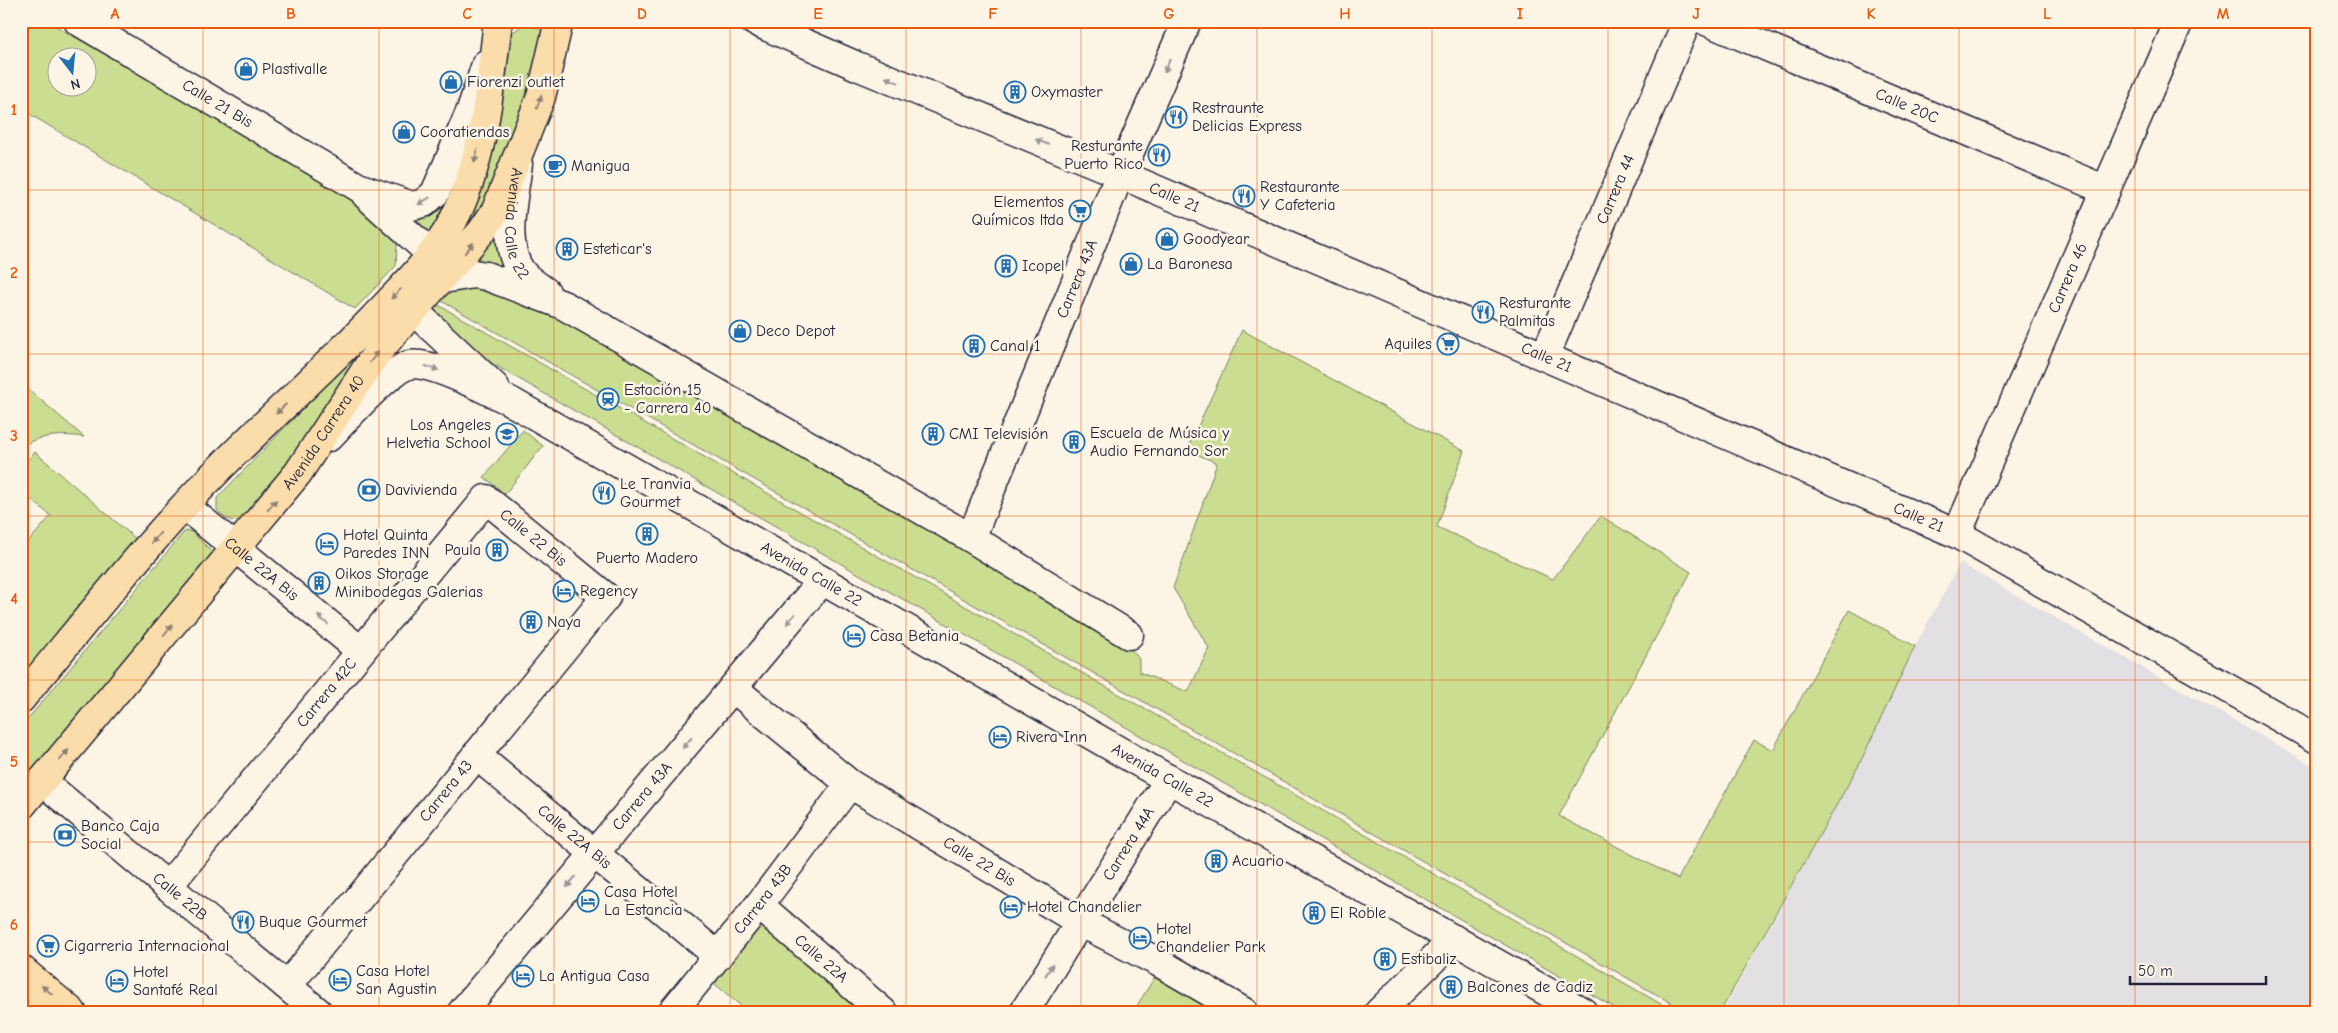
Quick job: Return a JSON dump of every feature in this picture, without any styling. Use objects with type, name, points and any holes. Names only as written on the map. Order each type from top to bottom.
[{"type":"main road","name":"Avenida Carrera 40","points":[[21,699],[185,506],[234,454],[360,332],[437,267],[469,249],[496,210],[519,153],[547,78],[559,21]]},
{"type":"main road","name":"Avenida Carrera 40","points":[[21,806],[236,548],[313,452],[376,354],[414,311],[437,267],[475,163],[486,110],[498,26]]},
{"type":"main road","points":[[21,969],[72,1012]]},
{"type":"main road","points":[[21,1000],[35,1012]]},
{"type":"street","name":"Calle 21 Bis","points":[[78,21],[103,29],[358,187],[412,206],[424,203],[435,193],[470,110],[498,26]]},
{"type":"street","name":"Calle 21","points":[[754,21],[857,66],[1120,174],[1957,534],[2317,739]]},
{"type":"street","name":"Carrera 43A","points":[[971,538],[1120,174],[1187,21]]},
{"type":"street","name":"Carrera 44","points":[[1544,356],[1687,21]]},
{"type":"street","name":"Calle 20C","points":[[1706,21],[2106,190]]},
{"type":"street","name":"Carrera 46","points":[[1957,534],[2178,21]]},
{"type":"street","name":"Avenida Calle 22","points":[[519,153],[510,245],[513,258],[525,276],[563,305],[971,538],[1129,635]]},
{"type":"street","name":"Calle 21 Bis","points":[[358,187],[437,267]]},
{"type":"street","name":"Avenida Calle 22","points":[[437,267],[486,276],[563,305]]},
{"type":"street","name":"Avenida Calle 22","points":[[414,311],[510,401]]},
{"type":"street","name":"Avenida Calle 22","points":[[313,452],[390,376],[411,365],[424,365],[438,370],[510,401],[822,582],[1583,1012]]},
{"type":"street","name":"Calle 22 Bis","points":[[486,499],[606,597]]},
{"type":"street","name":"Carrera 42C","points":[[168,886],[486,499]]},
{"type":"street","name":"Calle 22A Bis","points":[[185,506],[361,651]]},
{"type":"street","name":"Carrera 43A","points":[[462,1012],[822,582]]},
{"type":"street","name":"Carrera 43","points":[[287,986],[606,597]]},
{"type":"street","name":"Calle 22 Bis","points":[[733,688],[850,784],[1080,922],[1160,963],[1244,1012]]},
{"type":"street","name":"Calle 22A Bis","points":[[476,755],[718,956]]},
{"type":"street","name":"Carrera 44A","points":[[1024,1012],[1169,779]]},
{"type":"street","name":"Calle 22B","points":[[42,781],[318,1012]]},
{"type":"street","name":"Carrera 43B","points":[[672,1012],[759,905],[850,784]]},
{"type":"street","name":"Calle 22A","points":[[759,905],[878,1010]]},
{"type":"street","points":[[1379,1012],[1454,939]]},
{"type":"shaded area","points":[[1960,563],[2317,768],[2317,1012],[1729,1012],[1724,1009],[1859,765],[1915,646]]},
{"type":"green space","points":[[21,21],[47,21],[94,48],[48,48],[48,98],[98,98],[98,50],[348,194],[397,243],[396,266],[355,309],[21,109]]},
{"type":"green space","points":[[523,25],[540,30],[545,40],[505,163],[472,226],[450,246],[510,34]]},
{"type":"green space","points":[[460,148],[445,202],[430,234],[426,234],[383,199],[406,208]]},
{"type":"green space","points":[[502,219],[520,280],[465,268]]},
{"type":"green space","points":[[466,278],[547,308],[1128,645],[1139,659],[1139,672],[1188,692],[1209,648],[1173,588],[1217,463],[1187,450],[1242,330],[1464,451],[1437,527],[1553,579],[1601,516],[1691,572],[1559,816],[1678,879],[1754,740],[1773,750],[1849,610],[1915,646],[1859,765],[1722,1009],[1726,1012],[1687,1012],[438,299]]},
{"type":"green space","points":[[435,303],[1675,1012],[1622,1012],[465,348],[430,309]]},
{"type":"green space","points":[[356,354],[360,358],[265,496],[240,520],[230,520],[221,515],[217,510],[217,498]]},
{"type":"green space","points":[[21,383],[84,437],[54,436],[25,444],[21,441]]},
{"type":"green space","points":[[523,430],[543,446],[505,494],[484,477]]},
{"type":"green space","points":[[35,452],[137,540],[21,678],[21,550],[51,516],[21,491],[21,467]]},
{"type":"green space","points":[[184,532],[192,532],[214,554],[21,788],[21,727]]},
{"type":"green space","points":[[765,925],[863,1002],[856,1012],[748,1012],[709,979],[753,926]]},
{"type":"green space","points":[[1158,972],[1226,1012],[1133,1012]]},
{"type":"place","name":"Plastivalle","points":[[246,69]]},
{"type":"place","name":"Fiorenzi outlet","points":[[451,82]]},
{"type":"place","name":"Oxymaster","points":[[1015,92]]},
{"type":"place","name":"Restraunte Delicias Express","points":[[1176,117]]},
{"type":"place","name":"Cooratiendas","points":[[404,132]]},
{"type":"place","name":"Resturante Puerto Rico","points":[[1159,155]]},
{"type":"place","name":"Manigua","points":[[555,166]]},
{"type":"place","name":"Restaurante Y Cafeteria","points":[[1244,196]]},
{"type":"place","name":"Elementos Químicos ltda","points":[[1080,211]]},
{"type":"place","name":"Goodyear","points":[[1167,239]]},
{"type":"place","name":"Esteticar's","points":[[567,249]]},
{"type":"place","name":"La Baronesa","points":[[1131,264]]},
{"type":"place","name":"Icopel","points":[[1006,266]]},
{"type":"place","name":"Resturante Palmitas","points":[[1483,312]]},
{"type":"place","name":"Deco Depot","points":[[740,331]]},
{"type":"place","name":"Aquiles","points":[[1448,344]]},
{"type":"place","name":"Canal 1","points":[[974,346]]},
{"type":"place","name":"Estación 15 - Carrera 40","points":[[608,399]]},
{"type":"place","name":"Los Angeles Helvetia School","points":[[507,434]]},
{"type":"place","name":"CMI Televisión","points":[[933,434]]},
{"type":"place","name":"Escuela de Música y Audio Fernando Sor","points":[[1074,442]]},
{"type":"place","name":"Davivienda","points":[[369,490]]},
{"type":"place","name":"Le Tranvia Gourmet","points":[[604,493]]},
{"type":"place","name":"Puerto Madero","points":[[647,534]]},
{"type":"place","name":"Hotel Quinta Paredes INN","points":[[327,544]]},
{"type":"place","name":"Paula","points":[[497,550]]},
{"type":"place","name":"Oikos Storage Minibodegas Galerias","points":[[319,583]]},
{"type":"place","name":"Regency","points":[[564,591]]},
{"type":"place","name":"Naya","points":[[531,622]]},
{"type":"place","name":"Casa Betania","points":[[854,636]]},
{"type":"place","name":"Rivera Inn","points":[[1000,737]]},
{"type":"place","name":"Banco Caja Social","points":[[65,835]]},
{"type":"place","name":"Acuario","points":[[1216,861]]},
{"type":"place","name":"Casa Hotel La Estancia","points":[[588,901]]},
{"type":"place","name":"Hotel Chandelier","points":[[1011,907]]},
{"type":"place","name":"El Roble","points":[[1314,913]]},
{"type":"place","name":"Buque Gourmet","points":[[243,922]]},
{"type":"place","name":"Hotel Chandelier Park","points":[[1140,938]]},
{"type":"place","name":"Cigarreria Internacional","points":[[48,946]]},
{"type":"place","name":"Estibaliz","points":[[1385,959]]},
{"type":"place","name":"La Antigua Casa","points":[[523,976]]},
{"type":"place","name":"Casa Hotel San Agustin","points":[[340,980]]},
{"type":"place","name":"Hotel Santafé Real","points":[[117,981]]},
{"type":"place","name":"Balcones de Cadiz","points":[[1451,987]]}]
